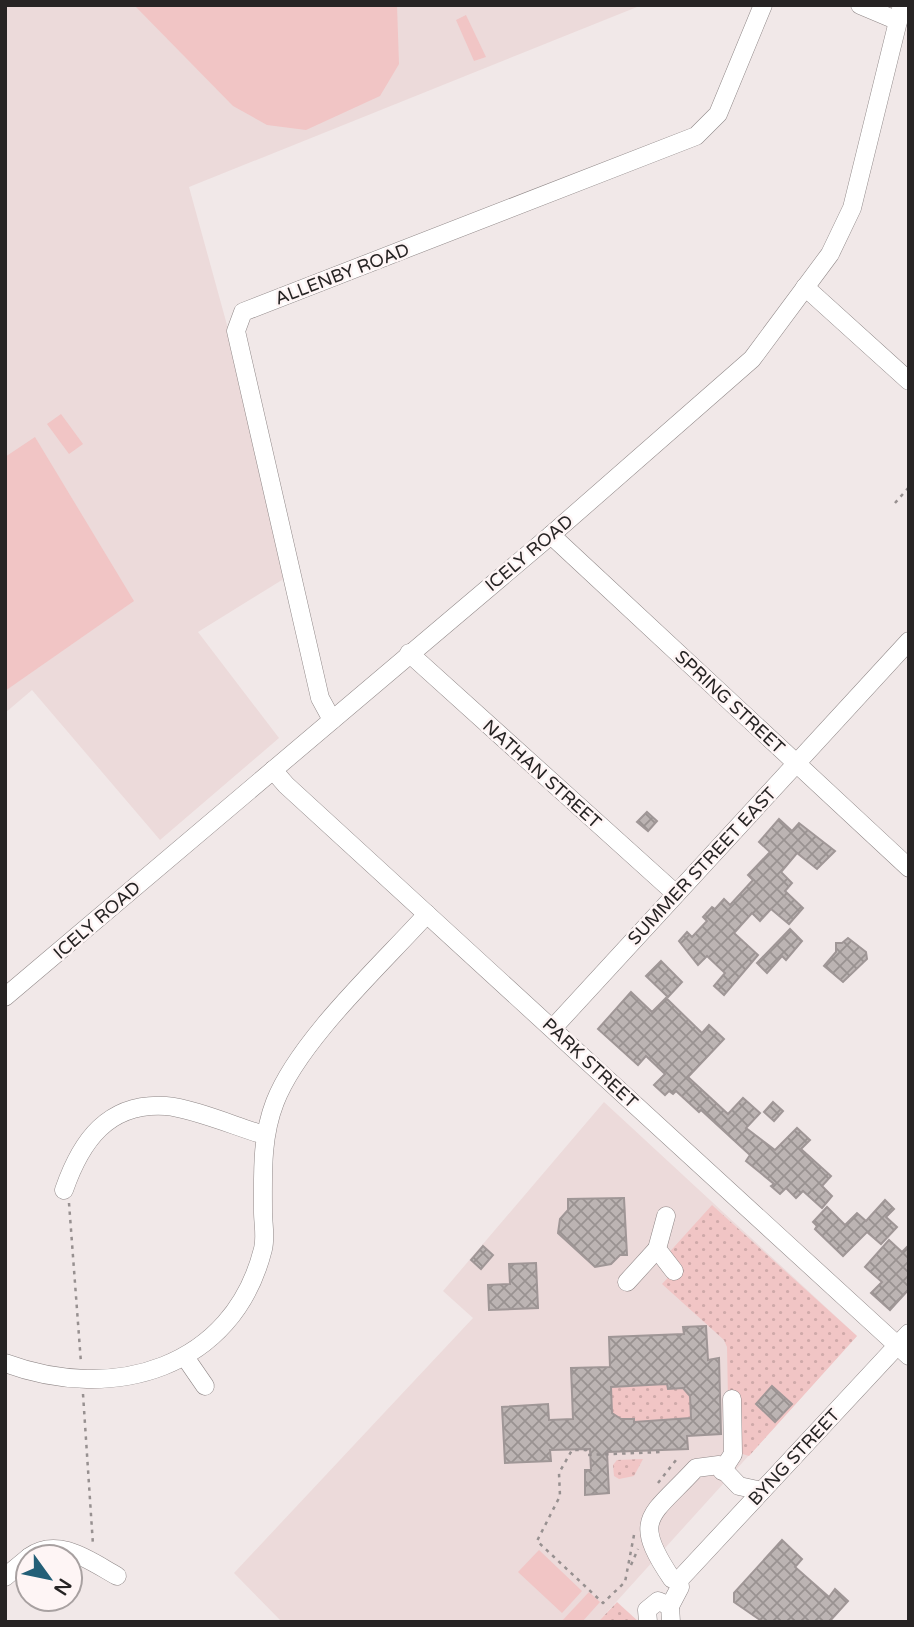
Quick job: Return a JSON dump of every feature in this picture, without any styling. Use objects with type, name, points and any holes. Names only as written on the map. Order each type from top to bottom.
[{"type":"street","name":"ALLENBY ROAD","points":[[332,720],[320,698],[236,331],[243,312],[696,136],[718,114],[763,5]]},
{"type":"street","points":[[860,5],[900,13]]},
{"type":"street","name":"ICELY ROAD","points":[[5,997],[551,535],[752,359],[830,254],[852,208],[900,13]]},
{"type":"street","points":[[806,287],[909,380]]},
{"type":"street","name":"SPRING STREET","points":[[551,535],[909,868]]},
{"type":"street","name":"SUMMER STREET EAST","points":[[553,1028],[909,641]]},
{"type":"street","name":"NATHAN STREET","points":[[409,653],[676,894]]},
{"type":"street","name":"PARK STREET","points":[[273,770],[427,914],[905,1345]]},
{"type":"street","points":[[5,1363],[42,1375],[82,1381],[131,1376],[185,1357],[213,1337],[244,1299],[264,1247],[264,1135],[276,1099],[307,1047],[427,914]]},
{"type":"street","points":[[64,1190],[76,1156],[101,1126],[127,1110],[167,1106],[264,1135]]},
{"type":"street","points":[[627,1282],[657,1249],[666,1216]]},
{"type":"street","points":[[657,1249],[674,1271]]},
{"type":"street","name":"BYNG STREET","points":[[660,1616],[680,1587],[676,1580],[905,1345]]},
{"type":"street","points":[[185,1357],[205,1387]]},
{"type":"street","points":[[722,1471],[733,1454],[732,1399]]},
{"type":"street","points":[[676,1580],[651,1548],[648,1534],[650,1520],[696,1468],[719,1465],[722,1471],[742,1488],[762,1491]]},
{"type":"street","points":[[84,1558],[117,1576]]},
{"type":"path","points":[[895,503],[909,487]]},
{"type":"path","points":[[634,1534],[625,1582],[603,1603],[537,1541],[560,1496],[559,1473],[572,1450],[586,1450],[587,1455],[605,1453],[609,1456],[662,1452]]},
{"type":"path","points":[[653,1490],[676,1460]]},
{"type":"shaded area","points":[[5,5],[642,5],[189,187],[295,572],[198,632],[279,738],[160,840],[32,690],[5,713]]},
{"type":"shaded area","points":[[134,5],[397,5],[399,64],[380,96],[306,130],[267,125],[233,106]]},
{"type":"shaded area","points":[[466,15],[486,57],[474,61],[456,20]]},
{"type":"shaded area","points":[[61,414],[83,444],[69,454],[47,424]]},
{"type":"shaded area","points":[[35,437],[134,601],[5,691],[5,457]]},
{"type":"shaded area","points":[[604,1102],[857,1336],[598,1622],[282,1622],[234,1573],[473,1318],[443,1291]]},
{"type":"shaded area","points":[[712,1205],[857,1336],[749,1456],[736,1452],[728,1400],[727,1347],[724,1340],[662,1284],[676,1269],[665,1257]]},
{"type":"shaded area","points":[[691,1357],[693,1421],[634,1422],[634,1419],[612,1417],[611,1387]]},
{"type":"shaded area","points":[[643,1459],[634,1476],[619,1479],[614,1476],[613,1465],[617,1460]]},
{"type":"shaded area","points":[[539,1550],[582,1591],[562,1613],[518,1572]]},
{"type":"shaded area","points":[[589,1592],[600,1602],[582,1622],[561,1622]]},
{"type":"shaded area","points":[[617,1602],[639,1622],[598,1622]]},
{"type":"building","points":[[647,812],[657,821],[648,831],[637,822]]},
{"type":"building","points":[[779,819],[792,831],[799,823],[835,851],[817,869],[797,853],[781,872],[792,883],[785,891],[803,908],[789,924],[771,909],[760,921],[752,913],[734,933],[758,955],[724,995],[714,986],[725,973],[707,956],[698,965],[679,941],[687,932],[692,937],[707,921],[703,917],[712,907],[715,909],[724,899],[730,905],[753,880],[748,875],[770,852],[759,842]]},
{"type":"building","points":[[790,929],[802,941],[786,960],[782,956],[767,973],[757,963]]},
{"type":"building","points":[[848,938],[866,952],[867,959],[843,982],[824,966],[836,952],[836,943],[842,943]]},
{"type":"building","points":[[661,961],[682,982],[668,997],[646,976]]},
{"type":"building","points":[[631,992],[652,1012],[666,998],[702,1033],[709,1025],[724,1039],[688,1077],[728,1114],[743,1098],[760,1113],[746,1128],[775,1150],[797,1128],[810,1140],[801,1149],[831,1176],[822,1186],[832,1196],[822,1208],[803,1191],[796,1198],[786,1188],[780,1194],[771,1186],[774,1184],[746,1161],[750,1155],[701,1110],[699,1112],[676,1091],[673,1094],[669,1091],[665,1095],[654,1085],[665,1074],[646,1056],[638,1065],[598,1029]]},
{"type":"building","points":[[773,1102],[783,1111],[774,1121],[764,1112]]},
{"type":"building","points":[[624,1198],[627,1255],[620,1255],[611,1264],[595,1267],[558,1233],[560,1219],[568,1210],[568,1199]]},
{"type":"building","points":[[885,1200],[894,1209],[886,1217],[897,1227],[881,1244],[867,1232],[843,1256],[815,1229],[817,1226],[813,1222],[827,1207],[845,1225],[857,1213],[866,1221]]},
{"type":"building","points":[[889,1240],[902,1252],[909,1245],[909,1289],[890,1310],[871,1293],[882,1282],[865,1267]]},
{"type":"building","points":[[483,1246],[493,1255],[481,1269],[471,1260]]},
{"type":"building","points":[[536,1263],[538,1308],[489,1310],[488,1285],[510,1284],[509,1264]]},
{"type":"building","points":[[706,1326],[708,1360],[719,1358],[721,1434],[687,1436],[688,1449],[607,1452],[609,1493],[585,1495],[585,1470],[591,1470],[590,1449],[550,1450],[551,1461],[505,1463],[502,1407],[548,1404],[549,1420],[573,1419],[571,1368],[610,1367],[609,1337],[684,1334],[683,1327]],"holes":[[[667,1384],[668,1389],[683,1388],[690,1396],[691,1418],[634,1422],[634,1419],[621,1419],[612,1413],[611,1387]]]},
{"type":"building","points":[[772,1386],[792,1404],[775,1422],[756,1404]]},
{"type":"building","points":[[782,1540],[802,1559],[795,1567],[829,1597],[835,1589],[848,1601],[829,1622],[763,1622],[734,1602],[734,1593]]}]
